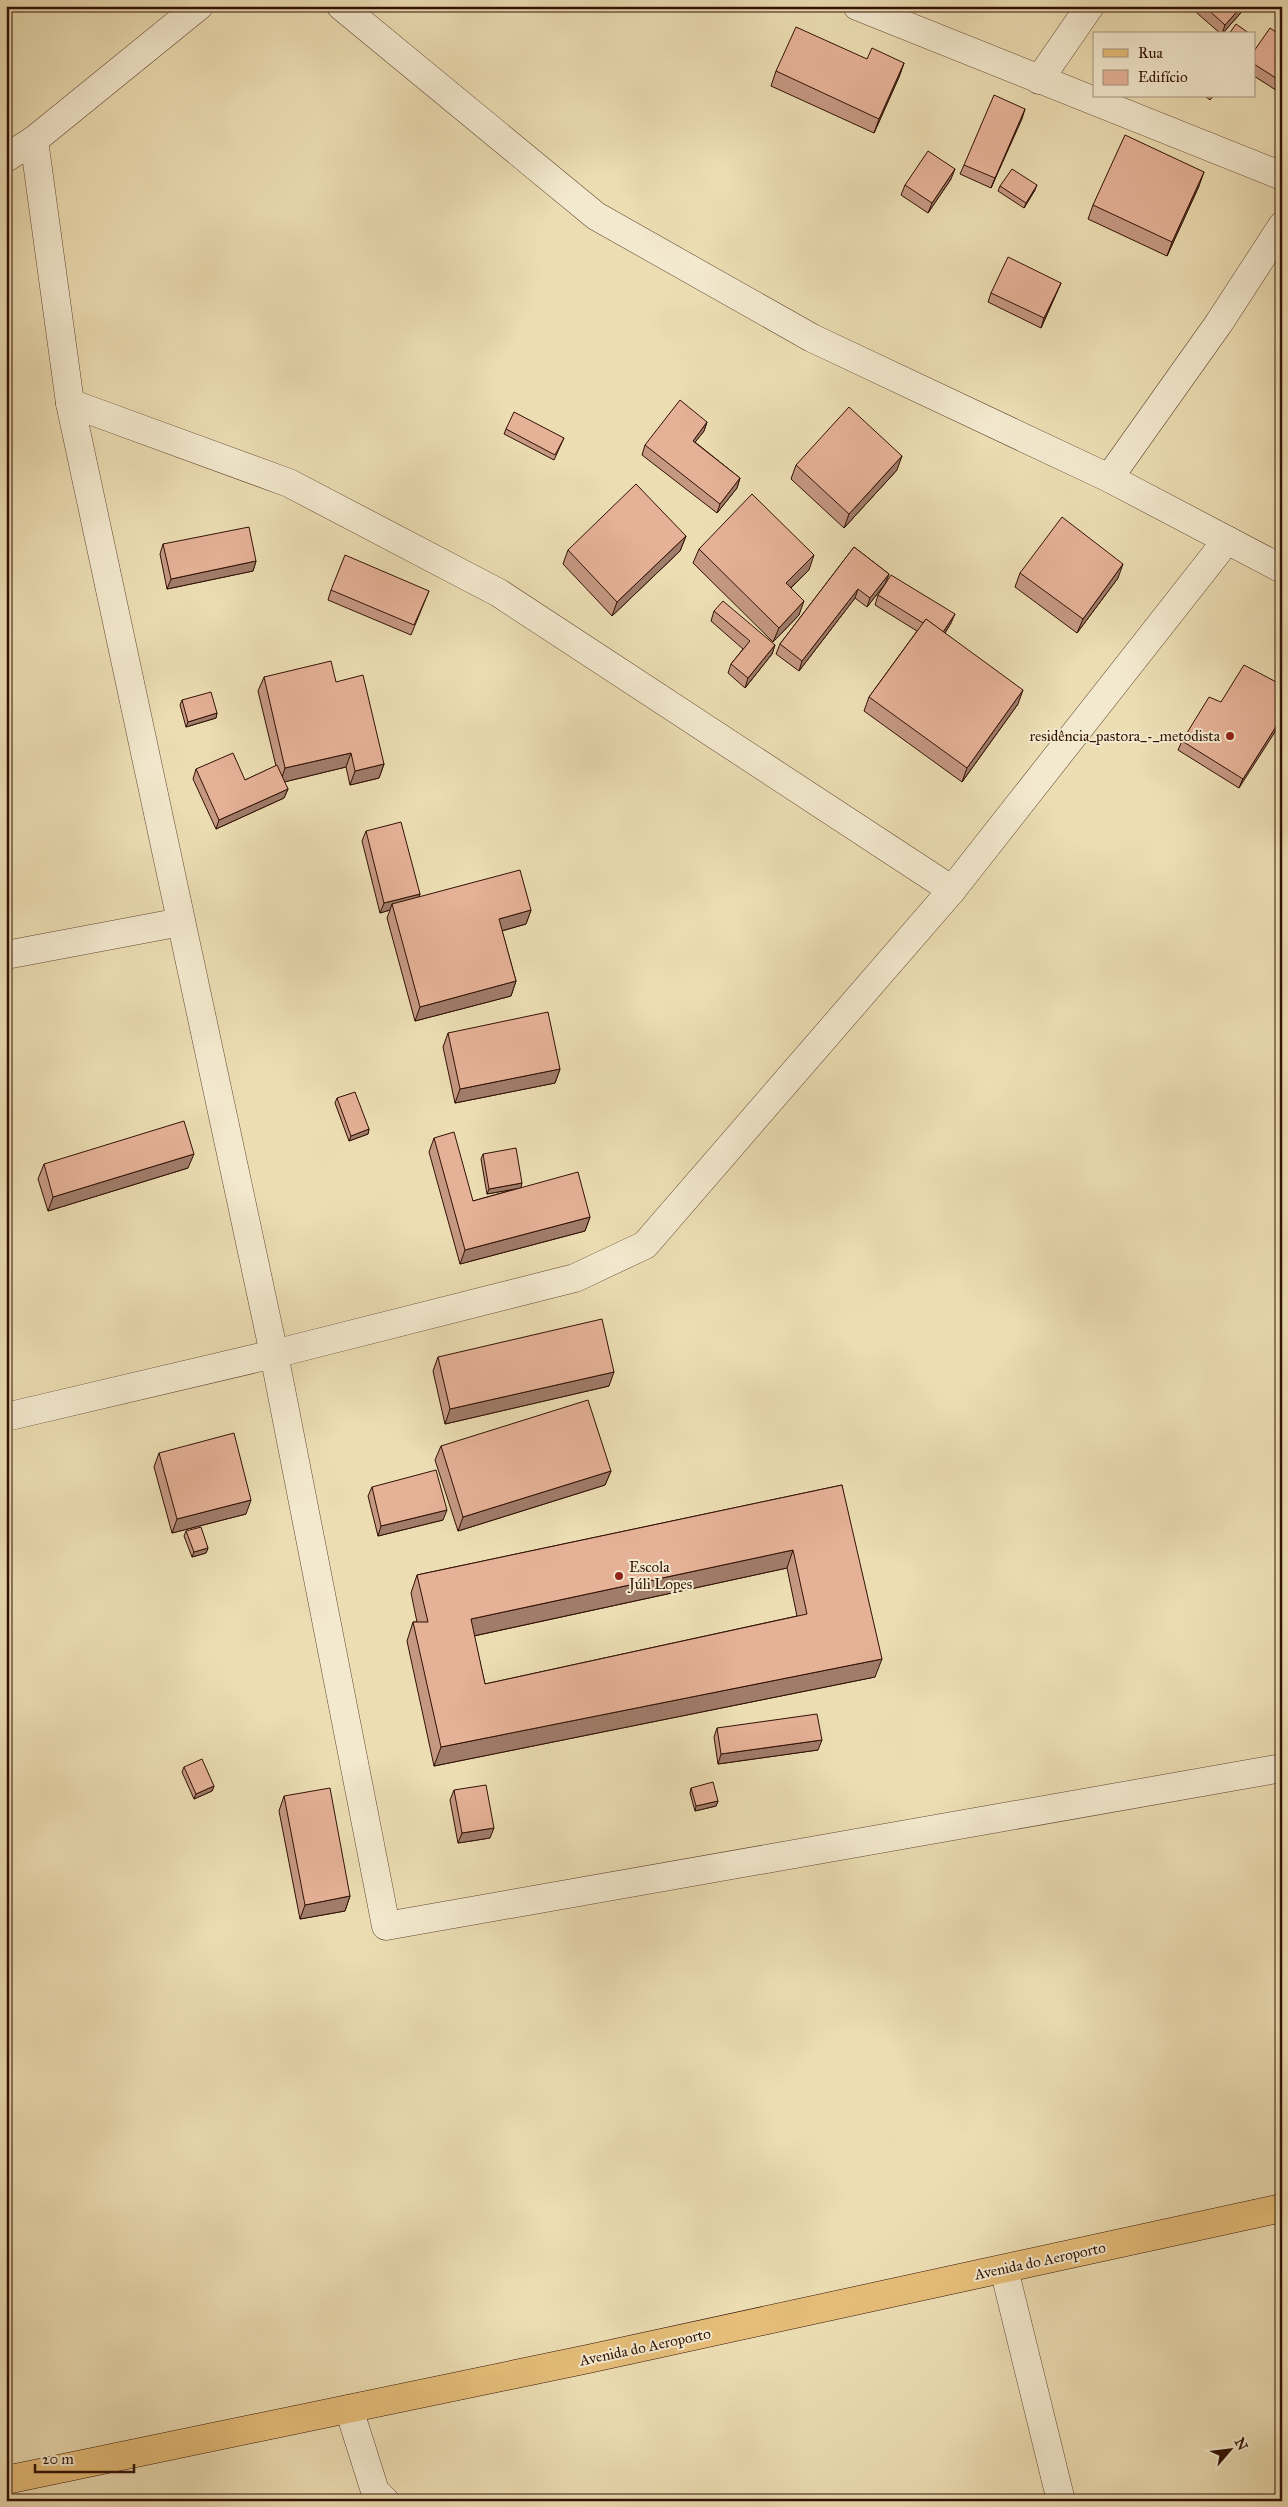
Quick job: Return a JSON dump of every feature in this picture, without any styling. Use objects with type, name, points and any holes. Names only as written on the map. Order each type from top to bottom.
[{"type":"main road","name":"Avenida do Aeroporto","points":[[6,2480],[349,2410],[1282,2208]]},
{"type":"street","points":[[6,158],[34,140],[199,6]]},
{"type":"street","points":[[341,6],[596,216],[812,338],[1109,478],[1282,569]]},
{"type":"street","points":[[856,6],[1282,176]]},
{"type":"street","points":[[1040,80],[1090,6]]},
{"type":"street","points":[[34,140],[70,403],[274,1354],[386,1926],[1282,1768]]},
{"type":"street","points":[[1109,478],[1219,323],[1282,226]]},
{"type":"street","points":[[70,403],[289,483],[499,593],[952,890]]},
{"type":"street","points":[[6,1417],[274,1354],[575,1278],[645,1245],[952,890],[1227,540]]},
{"type":"street","points":[[6,955],[181,922]]},
{"type":"street","points":[[1004,2269],[1061,2501]]},
{"type":"street","points":[[349,2410],[375,2491],[385,2501]]},
{"type":"building","points":[[1204,6],[1242,6],[1225,25]]},
{"type":"building","points":[[1236,24],[1247,32],[1230,32]]},
{"type":"building","points":[[796,27],[867,59],[872,48],[904,63],[879,119],[776,71]]},
{"type":"building","points":[[1270,28],[1282,36],[1282,82],[1256,65],[1256,48]]},
{"type":"building","points":[[994,95],[1025,109],[995,178],[964,165]]},
{"type":"building","points":[[1125,135],[1204,172],[1172,242],[1093,205]]},
{"type":"building","points":[[928,151],[955,169],[932,203],[905,185]]},
{"type":"building","points":[[1012,169],[1037,185],[1026,203],[1000,186]]},
{"type":"building","points":[[1008,257],[1061,283],[1044,318],[991,293]]},
{"type":"building","points":[[680,400],[707,422],[693,441],[740,478],[720,504],[645,445]]},
{"type":"building","points":[[849,407],[902,456],[849,514],[796,465]]},
{"type":"building","points":[[514,412],[564,438],[555,455],[506,429]]},
{"type":"building","points":[[636,484],[686,536],[617,602],[568,550]]},
{"type":"building","points":[[752,494],[814,555],[786,583],[804,601],[779,628],[699,549]]},
{"type":"building","points":[[1062,517],[1123,564],[1083,619],[1020,573]]},
{"type":"building","points":[[249,527],[256,561],[171,579],[163,544]]},
{"type":"building","points":[[854,547],[889,574],[870,598],[858,589],[802,661],[780,644]]},
{"type":"building","points":[[345,555],[429,591],[414,625],[331,590]]},
{"type":"building","points":[[891,575],[955,614],[943,632],[926,619],[923,623],[878,595]]},
{"type":"building","points":[[723,601],[775,645],[748,678],[731,664],[750,641],[714,611]]},
{"type":"building","points":[[926,619],[1023,690],[967,768],[869,697]]},
{"type":"building","points":[[331,661],[336,682],[363,675],[384,764],[355,771],[351,753],[285,768],[264,677]]},
{"type":"building","name":"residência_pastora_-_metodista","points":[[1244,665],[1282,685],[1282,717],[1243,779],[1182,741],[1209,697],[1221,702]]},
{"type":"building","points":[[211,692],[217,713],[188,722],[182,700]]},
{"type":"building","points":[[233,753],[245,780],[277,765],[288,789],[219,820],[196,769]]},
{"type":"building","points":[[401,822],[420,894],[384,903],[366,831]]},
{"type":"building","points":[[520,870],[531,910],[499,919],[516,981],[420,1007],[392,904]]},
{"type":"building","points":[[548,1012],[560,1069],[460,1089],[448,1033]]},
{"type":"building","points":[[355,1092],[369,1129],[351,1136],[337,1098]]},
{"type":"building","points":[[184,1121],[194,1154],[53,1197],[44,1164]]},
{"type":"building","points":[[454,1132],[473,1201],[578,1172],[590,1217],[465,1250],[434,1138]]},
{"type":"building","points":[[516,1148],[522,1183],[489,1189],[483,1154]]},
{"type":"building","points":[[602,1319],[614,1372],[450,1409],[438,1357]]},
{"type":"building","points":[[588,1400],[611,1471],[463,1517],[441,1446]]},
{"type":"building","points":[[234,1433],[251,1500],[177,1519],[159,1453]]},
{"type":"building","points":[[436,1470],[447,1510],[381,1526],[372,1487]]},
{"type":"building","points":[[842,1485],[882,1659],[441,1747],[413,1622],[428,1622],[417,1575]],"holes":[[[793,1550],[807,1614],[485,1684],[471,1619]]]},
{"type":"building","points":[[201,1527],[208,1548],[194,1552],[186,1531]]},
{"type":"building","points":[[817,1714],[822,1740],[721,1754],[717,1728]]},
{"type":"building","points":[[202,1759],[214,1786],[196,1794],[184,1767]]},
{"type":"building","points":[[713,1782],[718,1801],[696,1806],[691,1788]]},
{"type":"building","points":[[486,1785],[494,1828],[462,1833],[454,1790]]},
{"type":"building","points":[[330,1788],[350,1896],[305,1905],[284,1796]]},
{"type":"place","name":"residência_pastora_-_metodista","points":[[1230,736]]},
{"type":"place","name":"Escola Júli Lopes","points":[[619,1576]]}]
